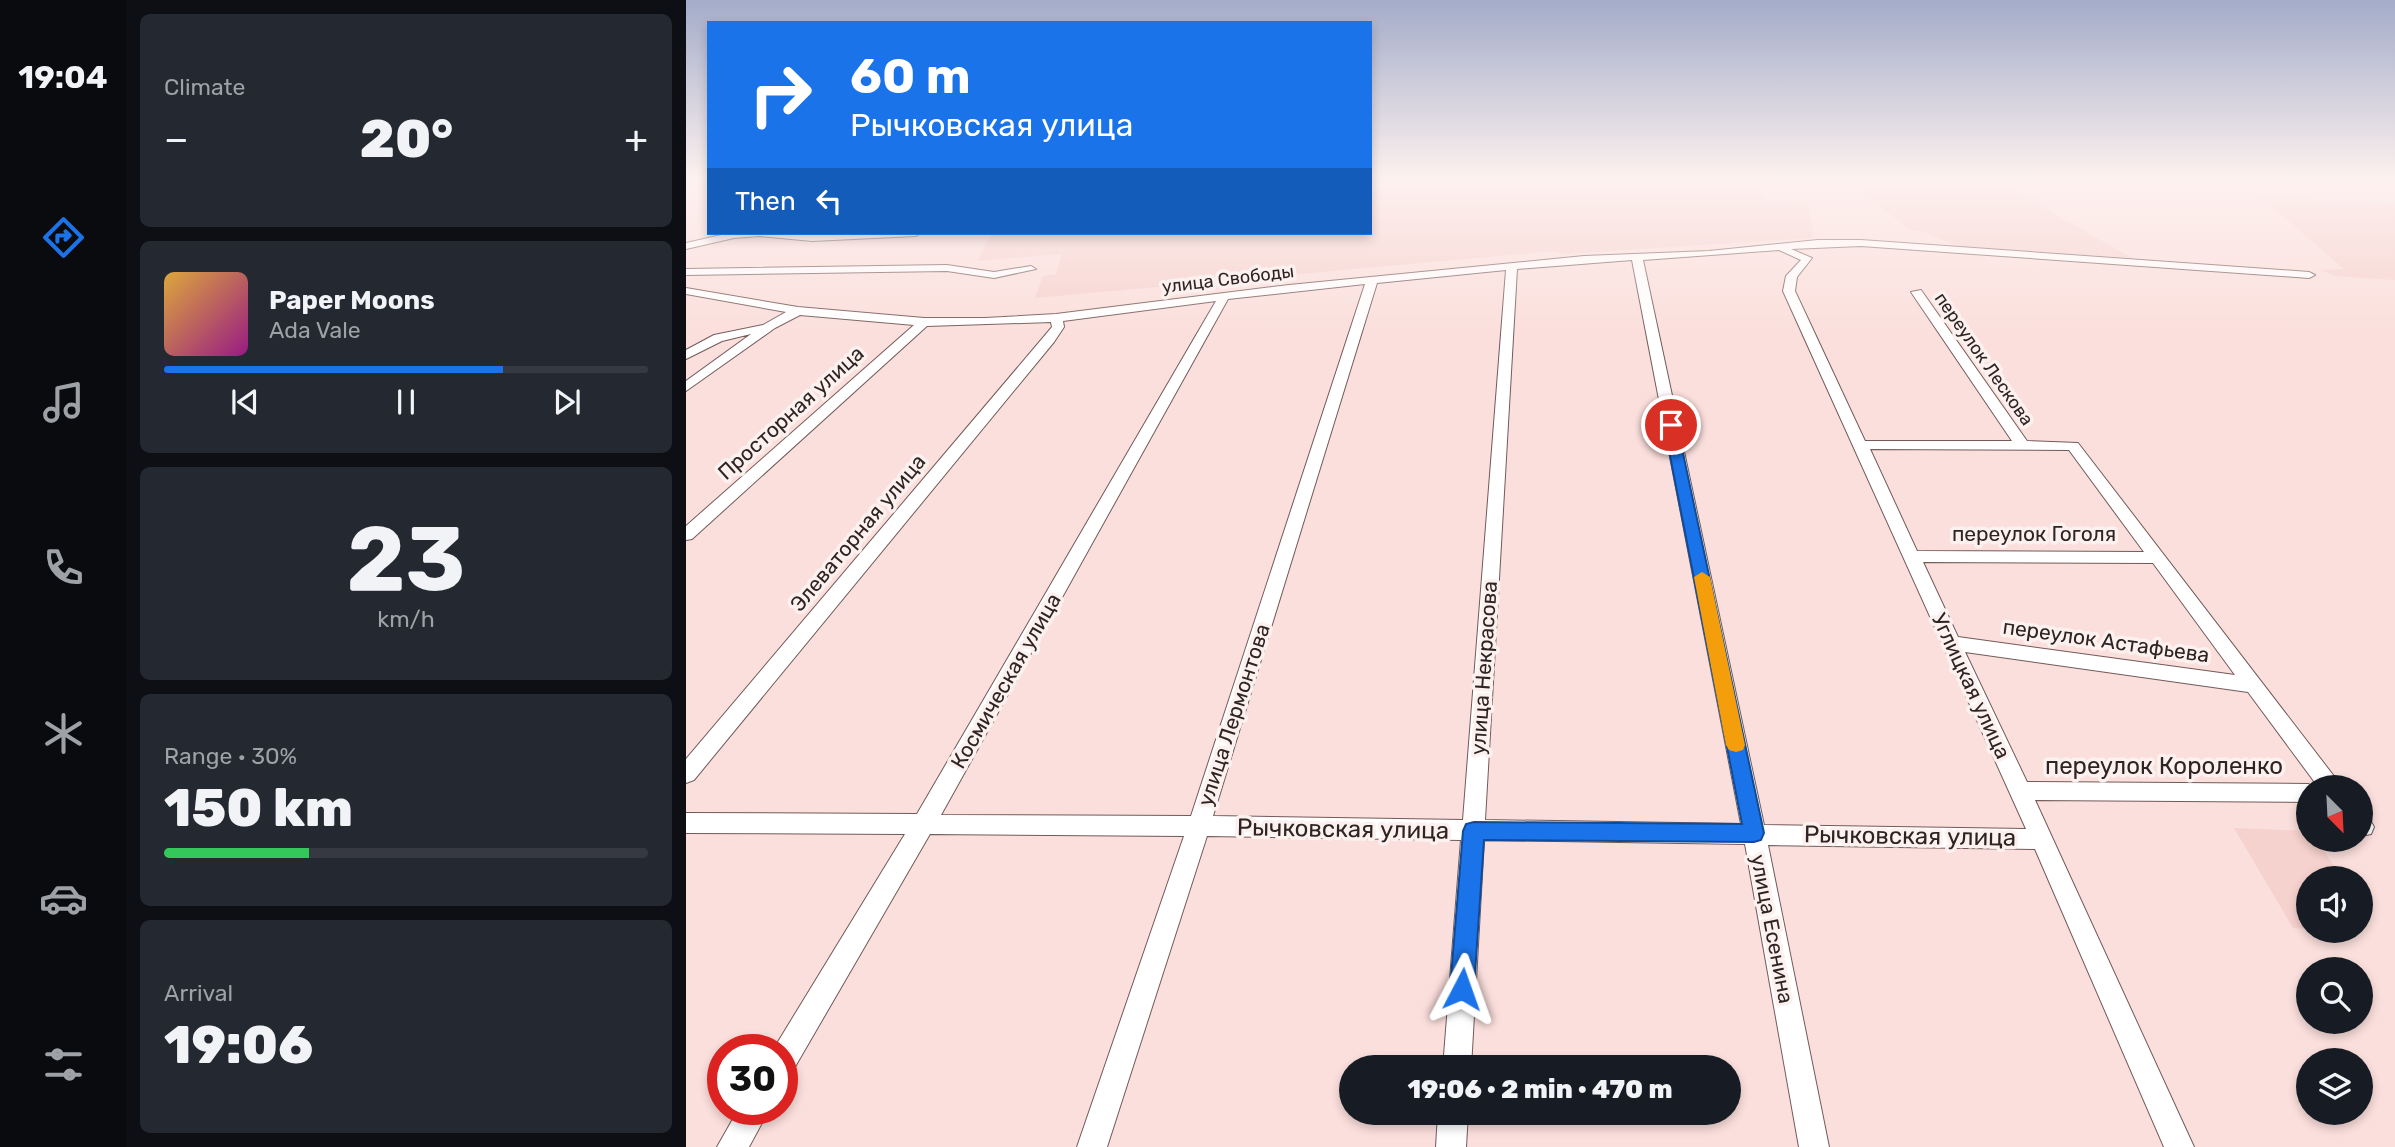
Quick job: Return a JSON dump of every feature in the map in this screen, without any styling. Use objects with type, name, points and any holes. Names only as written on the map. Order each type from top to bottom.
[{"type":"street","points":[[686,246],[734,235]]},
{"type":"street","points":[[781,235],[812,238],[874,235]]},
{"type":"street","name":"улица Свободы","points":[[686,291],[798,312],[924,322],[1056,318],[1223,297],[1584,259],[1637,258],[1818,243],[1861,243],[2309,275]]},
{"type":"street","name":"Углицкая улица","points":[[1777,247],[1807,258],[1807,262],[1792,276],[1788,291],[2042,839],[2179,1147]]},
{"type":"street","name":"улица Есенина","points":[[1637,258],[1754,833],[1814,1147]]},
{"type":"street","points":[[686,272],[947,268],[994,275],[1031,269]]},
{"type":"street","name":"улица Некрасова","points":[[1458,1055],[1512,268]]},
{"type":"street","name":"улица Лермонтова","points":[[1092,1147],[1199,826],[1372,281]]},
{"type":"street","name":"переулок Лескова","points":[[1917,292],[2023,446]]},
{"type":"street","name":"Космическая улица","points":[[798,1035],[923,825],[1220,307],[1223,297]]},
{"type":"street","points":[[686,387],[771,325],[798,312]]},
{"type":"street","name":"Элеваторная улица","points":[[686,774],[1050,339],[1058,327],[1056,318]]},
{"type":"street","name":"Просторная улица","points":[[686,534],[924,322]]},
{"type":"street","points":[[686,355],[718,338],[771,325]]},
{"type":"street","points":[[1859,445],[2073,446],[2322,775]]},
{"type":"street","name":"переулок Гоголя","points":[[1911,556],[2157,558]]},
{"type":"street","name":"переулок Астафьева","points":[[1951,643],[2254,685]]},
{"type":"street","name":"переулок Короленко","points":[[2020,792],[2296,793]]},
{"type":"street","name":"Рычковская улица","points":[[686,823],[1199,826],[2042,839]]},
{"type":"street","points":[[732,1147],[745,1125]]},
{"type":"street","points":[[1451,1147],[1452,1125]]},
{"type":"shaded area","points":[[1372,231],[1812,231],[1813,238],[1564,254],[1555,251],[1035,298],[1043,276],[1056,274],[1062,254],[977,261],[991,235],[1372,235]]},
{"type":"shaded area","points":[[1916,231],[2084,231],[2132,258],[1956,246]]},
{"type":"shaded area","points":[[2300,231],[2395,231],[2395,280],[2334,276],[2321,270],[2344,269]]},
{"type":"shaded area","points":[[2234,828],[2296,831],[2296,852],[2325,852],[2334,866],[2296,866],[2296,928],[2293,928]]},
{"type":"slow traffic","points":[[1702,577],[1736,745]]},
{"type":"route","points":[[1462,989],[1474,831],[1754,833],[1671,425]]}]
